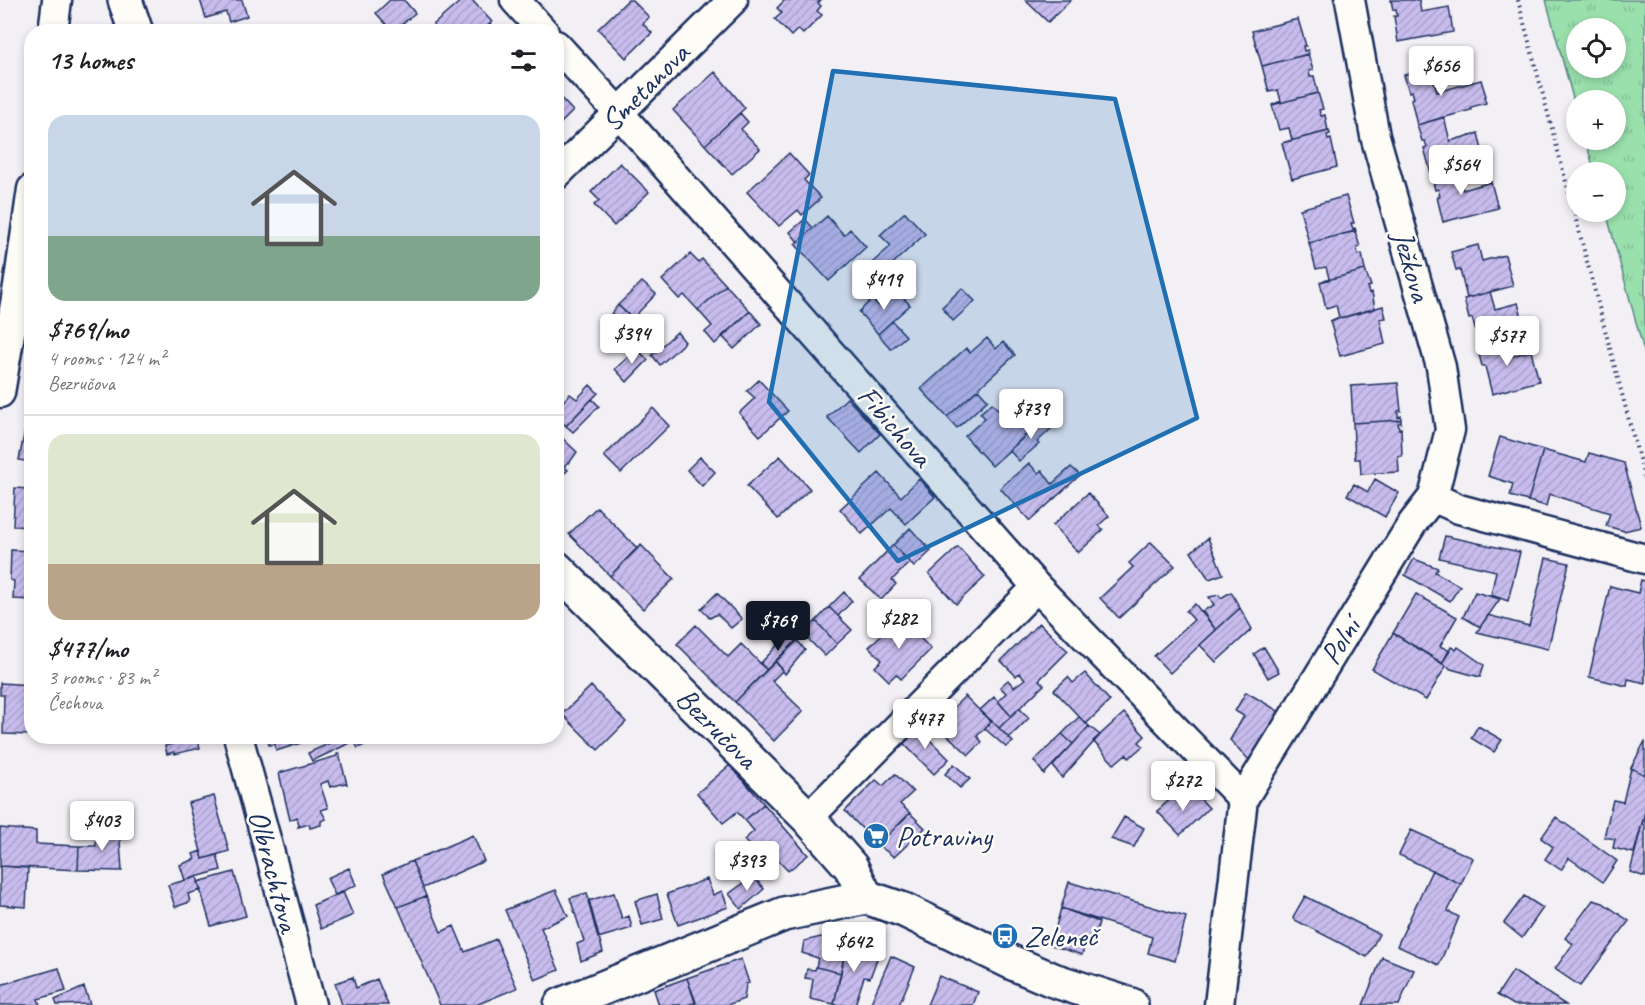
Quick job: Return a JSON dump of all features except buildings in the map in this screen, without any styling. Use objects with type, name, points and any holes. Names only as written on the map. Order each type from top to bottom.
[{"type":"street","points":[[54,24],[57,0]]},
{"type":"street","points":[[125,0],[133,24]]},
{"type":"street","points":[[515,0],[537,24]]},
{"type":"street","name":"Smetanova","points":[[564,167],[733,0]]},
{"type":"street","name":"Ježkova","points":[[1350,0],[1375,136],[1441,368],[1450,430],[1433,497]]},
{"type":"street","name":"Fibichova","points":[[564,54],[1037,587],[1243,799]]},
{"type":"street","points":[[0,393],[24,285]]},
{"type":"street","points":[[1433,497],[1459,509],[1645,559]]},
{"type":"street","name":"Polní","points":[[1219,1005],[1243,799],[1412,524],[1433,497]]},
{"type":"street","name":"Bezručova","points":[[564,576],[808,818],[851,867],[867,897]]},
{"type":"street","points":[[808,818],[1037,587]]},
{"type":"street","name":"Olbrachtova","points":[[240,744],[311,1005]]},
{"type":"street","points":[[561,1005],[784,914],[867,897],[904,910],[1053,980],[1131,1005]]},
{"type":"path","points":[[1518,0],[1645,481]]},
{"type":"highlighted area","points":[[833,71],[1115,99],[1197,418],[898,561],[769,402]]},
{"type":"green space","points":[[1546,0],[1645,0],[1645,355],[1609,222],[1626,222],[1626,162],[1592,162],[1588,150],[1626,150],[1626,90],[1571,90],[1567,78],[1626,78],[1626,18],[1566,18],[1566,73]]},
{"type":"place","name":"Potraviny","points":[[876,836]]},
{"type":"place","name":"Zeleneč","points":[[1005,936]]}]
